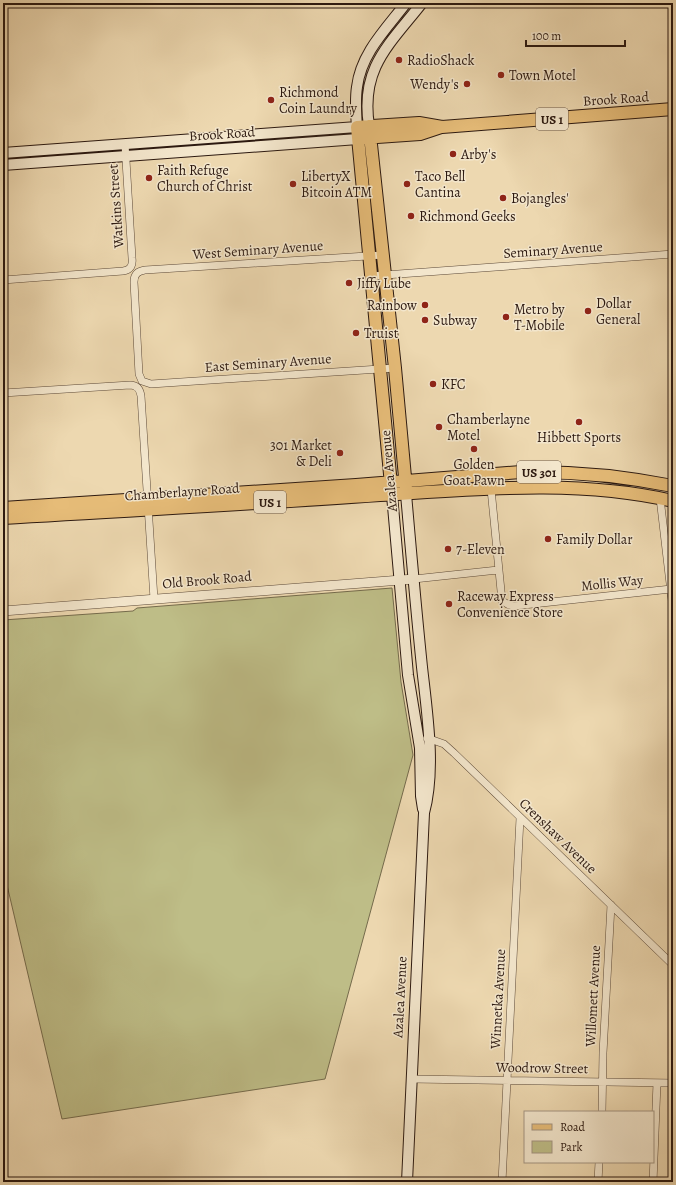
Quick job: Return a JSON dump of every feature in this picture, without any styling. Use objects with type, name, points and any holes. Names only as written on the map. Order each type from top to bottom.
[{"type":"main road","points":[[357,133],[356,92],[358,78],[374,45],[406,3]]},
{"type":"main road","points":[[370,132],[368,94],[370,81],[376,64],[389,44],[422,3]]},
{"type":"main road","name":"Brook Road","points":[[3,165],[126,156],[370,132],[418,123],[442,127],[673,110]]},
{"type":"main road","name":"Azalea Avenue","points":[[370,132],[395,368],[414,579],[423,738],[428,792],[424,813],[407,1182]]},
{"type":"main road","name":"Brook Road","points":[[3,153],[125,144],[357,133]]},
{"type":"main road","name":"Azalea Avenue","points":[[357,133],[381,369],[408,675],[423,738]]},
{"type":"main road","name":"US 301","points":[[405,488],[495,474],[546,472],[606,475],[673,486]]},
{"type":"main road","name":"US 301","points":[[391,489],[569,488],[632,493],[673,501]]},
{"type":"main road","name":"Chamberlayne Road","points":[[3,518],[148,504],[391,489]]},
{"type":"main road","name":"US 1","points":[[3,508],[148,504]]},
{"type":"street","name":"Watkins Street","points":[[3,280],[124,271],[131,267],[132,258],[125,144]]},
{"type":"street","name":"Seminary Avenue","points":[[385,274],[673,254]]},
{"type":"street","name":"West Seminary Avenue","points":[[142,381],[139,374],[134,282],[136,274],[145,270],[383,255]]},
{"type":"street","points":[[371,276],[385,274]]},
{"type":"street","name":"East Seminary Avenue","points":[[142,381],[151,384],[395,368]]},
{"type":"street","points":[[3,393],[130,385],[138,387],[141,396],[154,599]]},
{"type":"street","name":"Mollis Way","points":[[491,489],[502,601],[509,605],[514,606],[671,589]]},
{"type":"street","points":[[660,498],[673,609]]},
{"type":"street","points":[[414,579],[498,570]]},
{"type":"street","name":"Old Brook Road","points":[[3,611],[414,579]]},
{"type":"street","name":"Crenshaw Avenue","points":[[423,738],[444,744],[673,964]]},
{"type":"street","name":"Winnetka Avenue","points":[[502,1182],[520,818]]},
{"type":"street","name":"Willomett Avenue","points":[[602,1111],[602,1082],[612,906]]},
{"type":"street","name":"Woodrow Street","points":[[412,1079],[673,1083]]},
{"type":"street","points":[[654,1157],[657,1083]]},
{"type":"street","points":[[598,1182],[599,1163]]},
{"type":"street","points":[[653,1182],[654,1163]]},
{"type":"green space","points":[[392,588],[401,682],[413,755],[325,1079],[62,1119],[3,868],[3,620],[133,611],[137,608]]},
{"type":"place","name":"RadioShack","points":[[399,60]]},
{"type":"place","name":"Town Motel","points":[[501,75]]},
{"type":"place","name":"Wendy's","points":[[467,84]]},
{"type":"place","name":"Richmond Coin Laundry","points":[[271,100]]},
{"type":"place","name":"Arby's","points":[[453,154]]},
{"type":"place","name":"Faith Refuge Church of Christ","points":[[149,178]]},
{"type":"place","name":"LibertyX Bitcoin ATM","points":[[293,184]]},
{"type":"place","name":"Taco Bell Cantina","points":[[407,184]]},
{"type":"place","name":"Bojangles'","points":[[503,198]]},
{"type":"place","name":"Richmond Geeks","points":[[411,216]]},
{"type":"place","name":"Jiffy Lube","points":[[349,283]]},
{"type":"place","name":"Rainbow","points":[[425,305]]},
{"type":"place","name":"Dollar General","points":[[588,311]]},
{"type":"place","name":"Metro by T-Mobile","points":[[506,317]]},
{"type":"place","name":"Subway","points":[[425,320]]},
{"type":"place","name":"Truist","points":[[356,333]]},
{"type":"place","name":"KFC","points":[[433,384]]},
{"type":"place","name":"Hibbett Sports","points":[[579,422]]},
{"type":"place","name":"Chamberlayne Motel","points":[[439,427]]},
{"type":"place","name":"Golden Goat Pawn","points":[[474,449]]},
{"type":"place","name":"301 Market & Deli","points":[[340,453]]},
{"type":"place","name":"Family Dollar","points":[[548,539]]},
{"type":"place","name":"7-Eleven","points":[[448,549]]},
{"type":"place","name":"Raceway Express Convenience Store","points":[[449,604]]}]
